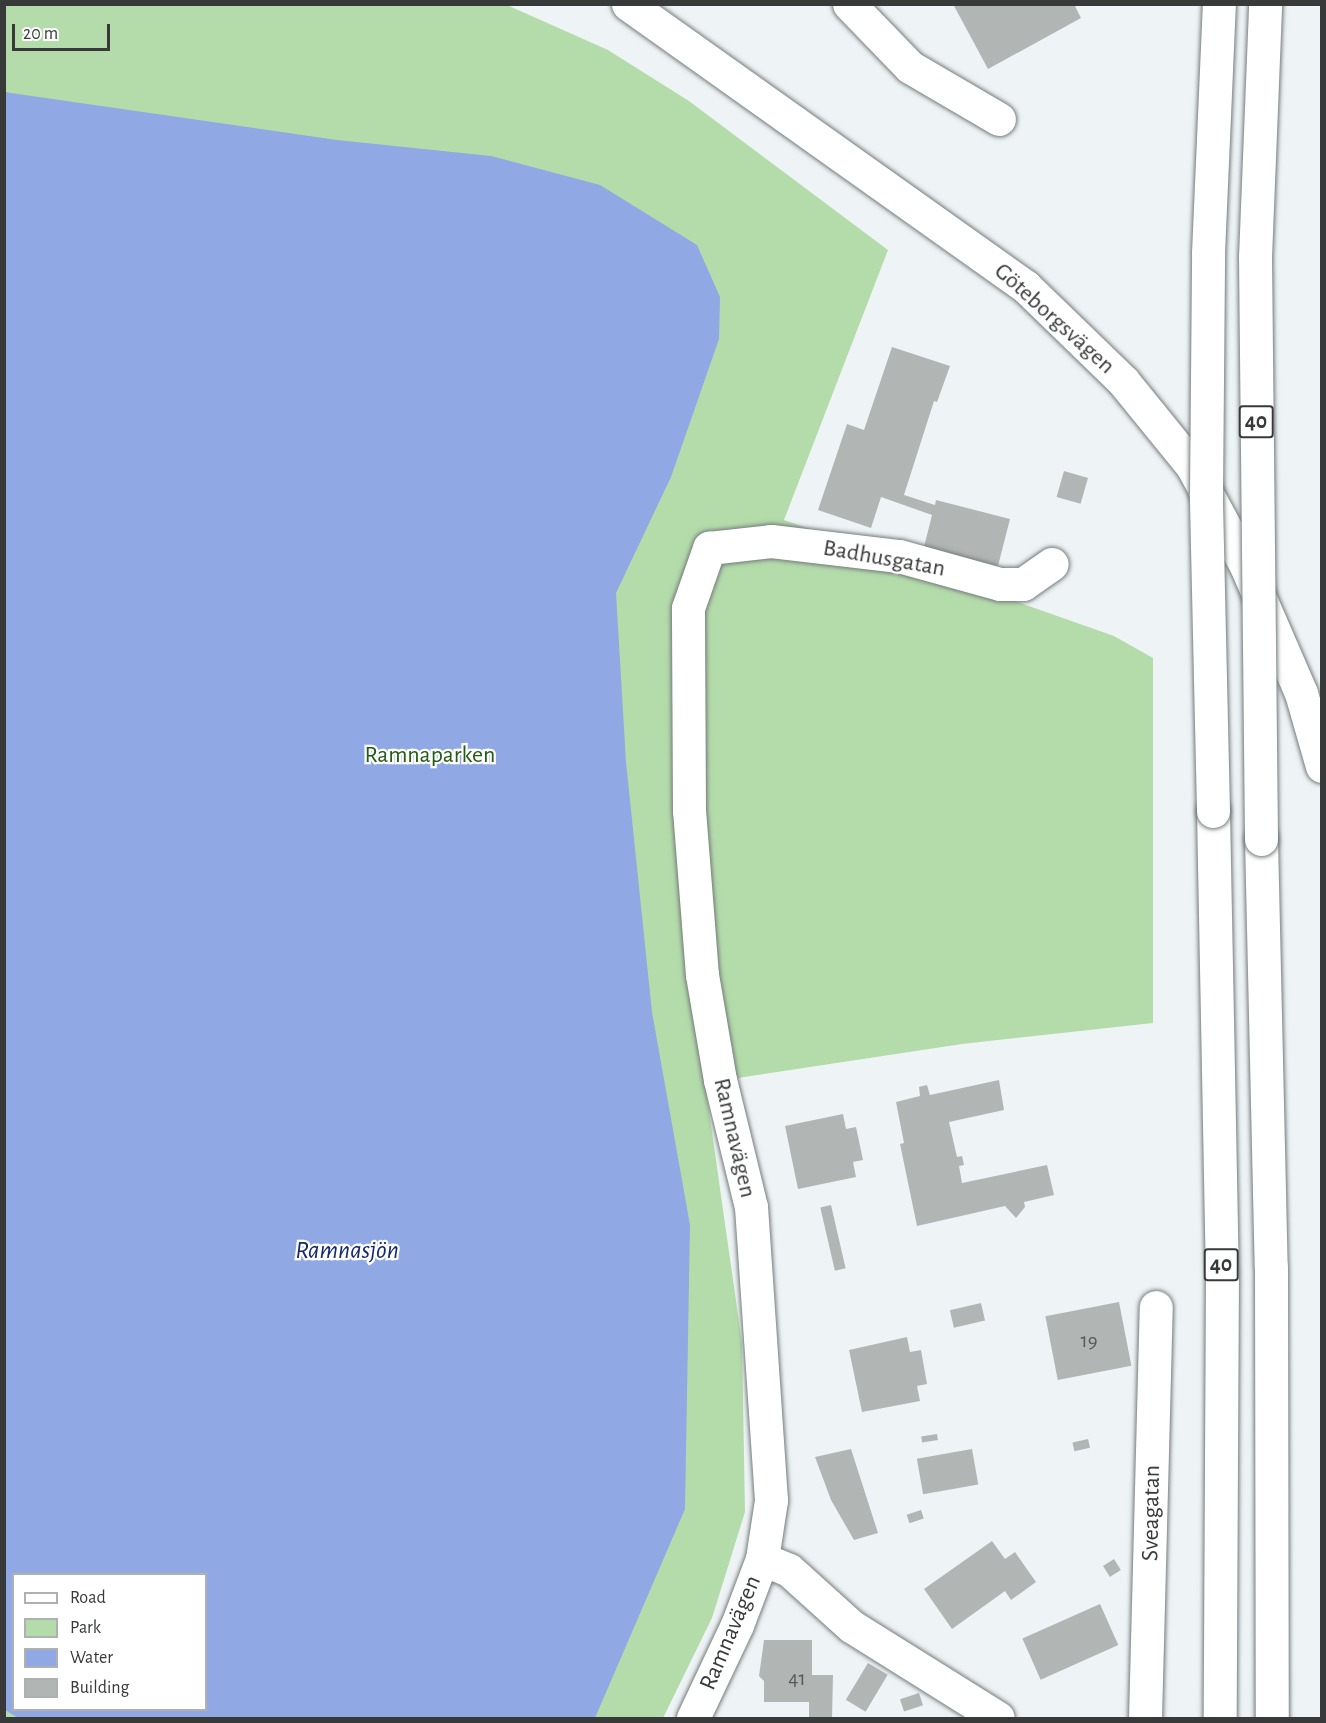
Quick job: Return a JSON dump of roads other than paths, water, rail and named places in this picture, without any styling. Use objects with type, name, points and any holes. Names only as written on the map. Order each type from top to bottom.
[{"type":"main road","name":"Göteborgsvägen","points":[[628,4],[1026,287],[1123,381],[1192,466],[1246,566],[1301,693],[1322,766]]},
{"type":"main road","points":[[849,4],[910,67],[999,119]]},
{"type":"main road","name":"40","points":[[1219,4],[1207,310],[1206,494],[1222,1271],[1221,1719]]},
{"type":"main road","name":"40","points":[[1265,4],[1255,256],[1260,839],[1271,1267],[1272,1719]]},
{"type":"main road","name":"Badhusgatan","points":[[709,548],[771,541],[899,556],[1000,584],[1023,584],[1052,564]]},
{"type":"main road","name":"Ramnavägen","points":[[693,1719],[737,1625],[762,1560],[771,1500],[751,1207],[720,1080],[702,975],[689,811],[687,608],[709,548]]},
{"type":"main road","name":"Sveagatan","points":[[1145,1719],[1156,1307]]},
{"type":"main road","points":[[762,1560],[789,1570],[851,1626],[998,1719]]},
{"type":"water","name":"Ramnasjön","points":[[4,92],[337,140],[491,156],[600,185],[697,245],[720,297],[719,339],[671,477],[616,593],[626,762],[652,1012],[690,1225],[685,1509],[595,1718],[18,1718],[5,1710]]},
{"type":"park label","name":"Ramnaparken","points":[[430,756]]}]
